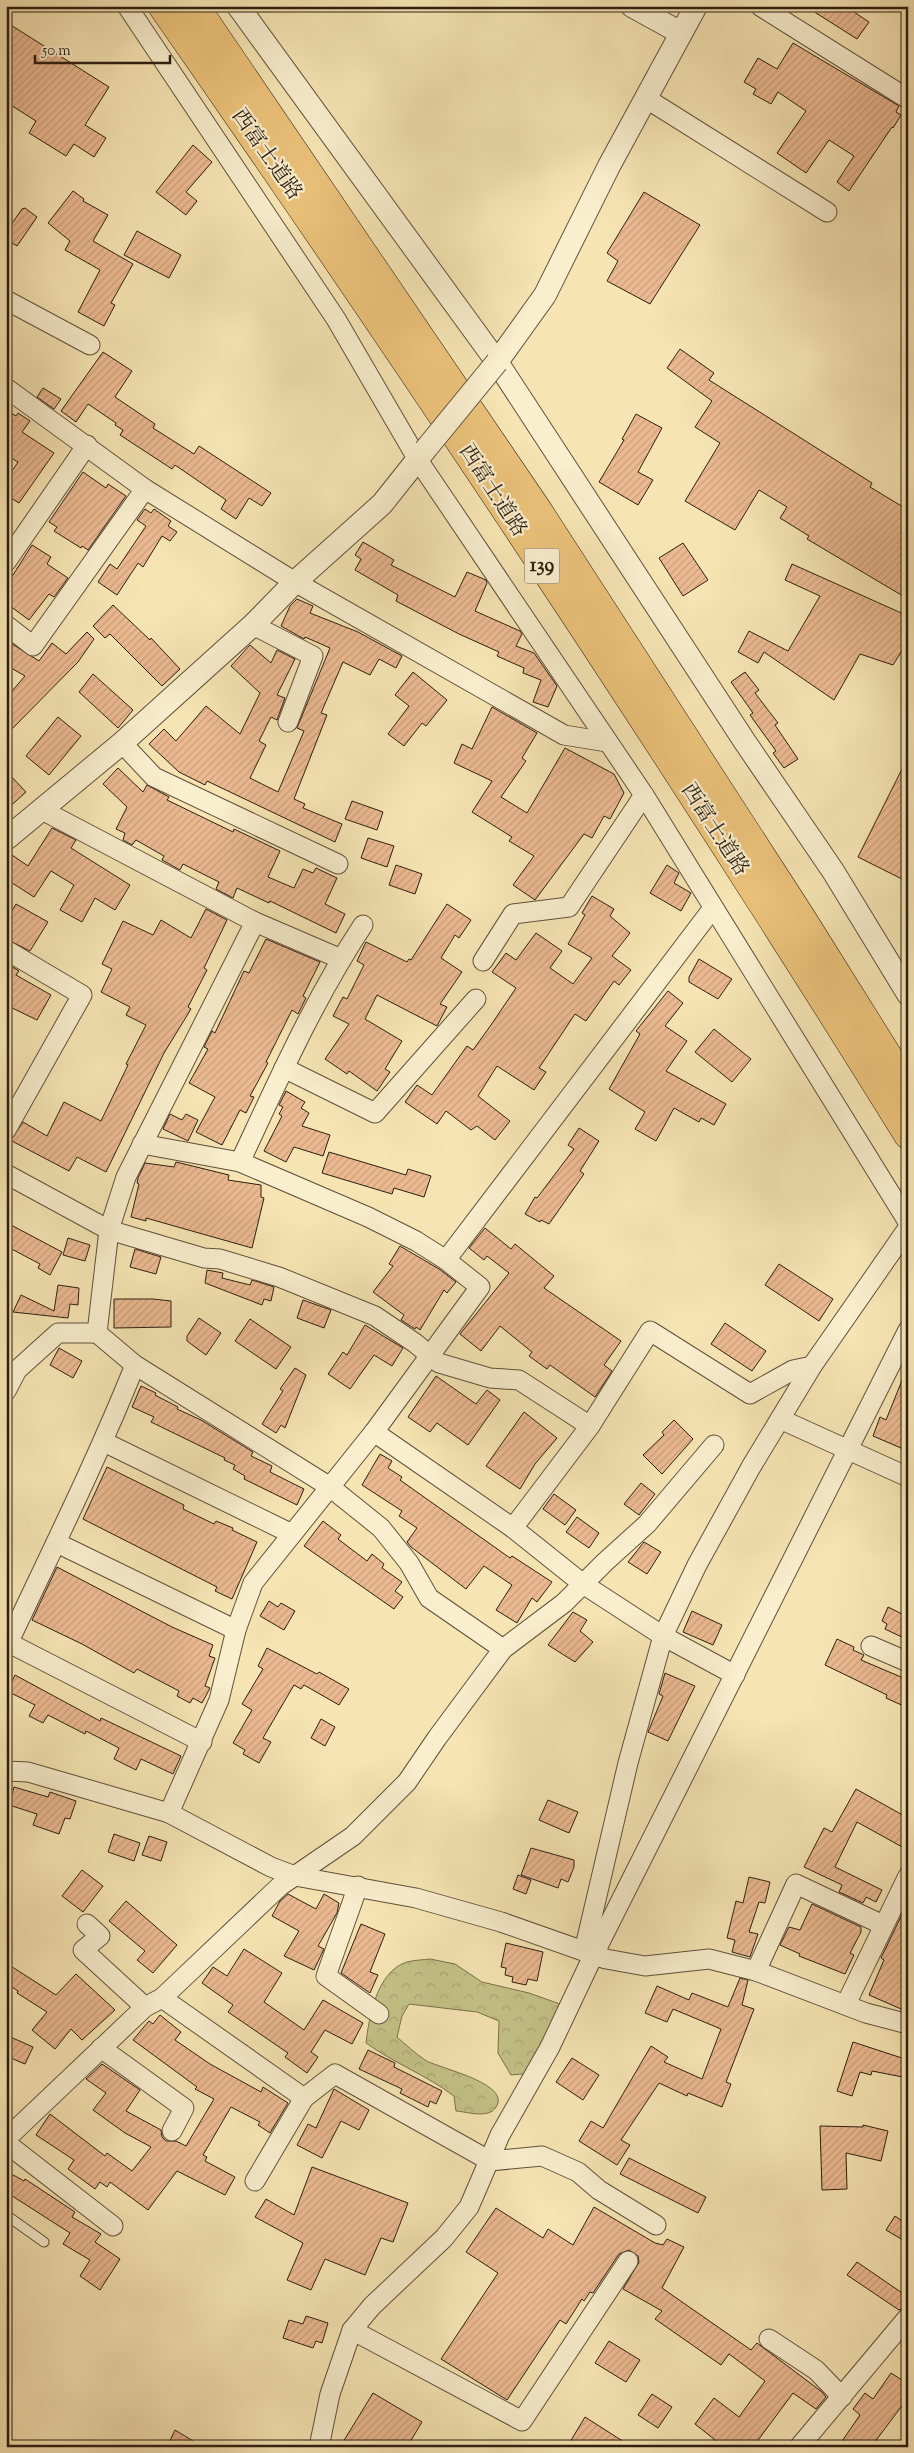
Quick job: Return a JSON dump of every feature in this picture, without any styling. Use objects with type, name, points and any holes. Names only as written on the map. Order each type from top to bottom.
[{"type":"highway","name":"西富士道路","points":[[162,6],[427,392],[720,840],[908,1135]]},
{"type":"highway","name":"西富士道路","points":[[195,6],[537,509],[796,909],[908,1088]]},
{"type":"street","points":[[127,6],[336,319],[607,742],[644,795],[712,908],[908,1222]]},
{"type":"street","points":[[238,6],[497,362],[745,742],[833,871],[908,994]]},
{"type":"street","points":[[632,6],[681,33]]},
{"type":"street","points":[[6,838],[122,743],[253,625],[295,582],[382,504],[497,362],[544,295],[610,166],[696,6]]},
{"type":"street","points":[[760,6],[908,99]]},
{"type":"street","points":[[647,99],[827,212]]},
{"type":"street","points":[[6,300],[90,345]]},
{"type":"street","points":[[6,388],[87,445],[145,489],[295,582],[564,735],[607,742]]},
{"type":"street","points":[[6,562],[87,445]]},
{"type":"street","points":[[6,625],[33,646],[145,489]]},
{"type":"street","points":[[253,625],[313,656],[288,722]]},
{"type":"street","points":[[122,743],[154,776],[338,864]]},
{"type":"street","points":[[483,961],[513,914],[569,908],[644,795]]},
{"type":"street","points":[[42,810],[255,922],[341,959]]},
{"type":"street","points":[[446,1260],[712,908]]},
{"type":"street","points":[[97,1333],[109,1230],[126,1177],[255,922]]},
{"type":"street","points":[[240,1162],[284,1068],[341,959],[363,925]]},
{"type":"street","points":[[6,950],[82,994],[6,1130]]},
{"type":"street","points":[[284,1068],[375,1113],[476,999]]},
{"type":"street","points":[[142,1144],[240,1162],[368,1217],[416,1241],[446,1260],[480,1288],[374,1432],[253,1583],[236,1630],[219,1700],[169,1813]]},
{"type":"street","points":[[6,1174],[109,1230],[279,1277],[375,1316],[438,1363],[490,1378],[519,1380],[590,1426]]},
{"type":"street","points":[[589,1953],[628,1763],[663,1636],[697,1565],[780,1419],[812,1366],[908,1228]]},
{"type":"street","points":[[319,2447],[330,2394],[352,2330],[372,2306],[444,2238],[469,2207],[500,2135],[550,2048],[589,1953],[735,1675],[908,1330]]},
{"type":"street","points":[[513,1528],[590,1426],[650,1331],[750,1394],[793,1370],[812,1366]]},
{"type":"street","points":[[6,1390],[17,1370],[58,1333],[97,1333],[135,1365],[330,1487],[381,1528],[409,1563],[429,1598],[503,1649]]},
{"type":"street","points":[[135,1365],[104,1442],[57,1543],[43,1567],[8,1645],[202,1742]]},
{"type":"street","points":[[780,1419],[848,1452],[908,1478]]},
{"type":"street","points":[[374,1432],[513,1528],[584,1584],[663,1636],[735,1675]]},
{"type":"street","points":[[104,1442],[292,1534]]},
{"type":"street","points":[[6,2139],[145,2007],[162,1998],[280,1886],[353,1836],[407,1782],[442,1730],[503,1649],[564,1603],[647,1524],[714,1445]]},
{"type":"street","points":[[57,1543],[236,1630]]},
{"type":"street","points":[[871,1646],[908,1662]]},
{"type":"street","points":[[6,1771],[28,1772],[169,1813],[270,1867],[295,1876],[416,1898],[482,1917],[589,1953],[645,1966],[709,1959],[756,1971],[866,2013],[908,2024]]},
{"type":"street","points":[[846,2004],[908,1876]]},
{"type":"street","points":[[756,1971],[796,1884],[883,1925]]},
{"type":"street","points":[[358,1886],[326,1976],[379,2014]]},
{"type":"street","points":[[87,1924],[100,1936],[84,1950],[145,2007]]},
{"type":"street","points":[[162,1998],[304,2098]]},
{"type":"street","points":[[101,2048],[184,2108],[172,2131]]},
{"type":"street","points":[[255,2181],[304,2098],[335,2074],[490,2160],[542,2156],[578,2172],[599,2190],[656,2225]]},
{"type":"street","points":[[6,2143],[113,2226]]},
{"type":"street","points":[[352,2330],[522,2421],[628,2261]]},
{"type":"street","points":[[799,2447],[908,2318]]},
{"type":"street","points":[[769,2339],[816,2370],[842,2397]]},
{"type":"lane","points":[[6,2215],[44,2242]]},
{"type":"green space","points":[[430,1959],[455,1964],[482,1982],[529,1993],[560,2004],[533,2073],[511,2075],[498,2053],[499,2021],[477,2012],[409,2004],[402,2016],[397,2037],[425,2060],[471,2078],[493,2091],[498,2098],[496,2107],[488,2113],[478,2114],[456,2111],[454,2096],[366,2043],[372,2008],[376,1996],[388,1975],[397,1967],[407,1962]]},
{"type":"building","points":[[805,6],[845,6],[869,22],[857,39]]},
{"type":"building","points":[[6,22],[109,87],[85,125],[106,138],[94,157],[74,144],[66,156],[29,133],[36,121],[6,102]]},
{"type":"building","points":[[793,43],[899,106],[896,112],[901,115],[849,191],[837,182],[854,156],[829,140],[806,173],[777,153],[806,111],[778,92],[771,104],[753,94],[756,89],[744,82],[758,58],[777,69]]},
{"type":"building","points":[[193,145],[212,162],[186,192],[197,201],[186,215],[156,192]]},
{"type":"building","points":[[73,191],[84,199],[83,201],[108,215],[93,241],[133,264],[111,303],[115,305],[104,326],[78,312],[100,270],[65,250],[70,241],[48,223]]},
{"type":"building","points":[[644,192],[700,225],[650,304],[607,281],[618,261],[607,253]]},
{"type":"building","points":[[25,208],[37,217],[17,246],[6,239],[6,232],[22,209]]},
{"type":"building","points":[[137,231],[181,255],[169,278],[124,255]]},
{"type":"building","points":[[680,349],[714,373],[709,380],[872,483],[870,487],[908,510],[908,599],[807,539],[809,536],[780,518],[787,507],[759,490],[735,530],[685,501],[720,443],[695,427],[712,401],[667,368]]},
{"type":"building","points":[[103,352],[132,371],[115,397],[155,424],[153,428],[194,454],[199,446],[271,493],[262,506],[249,498],[236,519],[221,509],[226,500],[175,465],[172,469],[120,435],[123,430],[115,425],[116,423],[88,404],[76,422],[61,411]]},
{"type":"building","points":[[43,388],[61,399],[54,409],[37,397]]},
{"type":"building","points":[[6,410],[16,416],[18,413],[30,421],[22,432],[54,453],[19,503],[6,495],[6,480],[18,462],[6,455]]},
{"type":"building","points":[[636,414],[662,428],[638,472],[653,480],[638,505],[599,482],[624,440],[622,439]]},
{"type":"building","points":[[83,472],[106,488],[108,484],[126,496],[88,550],[82,546],[81,548],[54,531],[57,527],[49,522]]},
{"type":"building","points":[[145,509],[151,513],[154,509],[171,521],[168,526],[177,532],[170,541],[162,536],[143,567],[138,563],[117,595],[98,582],[110,564],[117,569],[146,526],[137,520]]},
{"type":"building","points":[[363,542],[394,560],[391,565],[455,597],[467,572],[486,580],[487,583],[475,611],[520,631],[522,634],[516,646],[534,653],[557,686],[548,707],[533,702],[541,680],[523,673],[524,668],[497,656],[499,652],[459,634],[396,601],[398,595],[355,570],[361,559],[355,555]]},
{"type":"building","points":[[683,543],[708,580],[683,596],[659,558]]},
{"type":"building","points":[[32,545],[51,557],[47,564],[68,578],[54,597],[49,594],[29,620],[10,606],[12,602],[6,598],[6,586]]},
{"type":"building","points":[[792,564],[908,616],[908,641],[893,665],[860,654],[834,700],[764,652],[758,663],[738,652],[749,631],[788,651],[820,596],[785,580]]},
{"type":"building","points":[[297,599],[313,606],[310,613],[358,632],[402,656],[396,668],[379,659],[370,675],[343,662],[321,713],[327,715],[294,799],[305,804],[303,808],[342,824],[335,842],[207,781],[205,785],[179,772],[149,744],[164,729],[176,741],[206,706],[240,734],[260,693],[231,666],[250,645],[271,663],[277,650],[295,659],[277,695],[285,698],[277,720],[271,717],[259,741],[266,745],[250,778],[278,792],[304,731],[297,728],[330,648],[305,637],[304,639],[281,626],[290,606]]},
{"type":"building","points":[[113,605],[150,640],[151,638],[180,669],[162,686],[110,634],[105,638],[93,626]]},
{"type":"building","points":[[87,632],[94,639],[78,662],[6,735],[6,698],[25,676],[6,665],[6,640],[39,661],[52,643],[66,654]]},
{"type":"building","points":[[413,672],[447,700],[426,726],[422,723],[404,746],[388,734],[409,706],[395,695]]},
{"type":"building","points":[[745,672],[759,690],[755,693],[778,723],[775,725],[798,759],[784,768],[773,753],[776,751],[750,715],[753,713],[731,682]]},
{"type":"building","points":[[93,674],[133,710],[118,728],[79,692]]},
{"type":"building","points":[[492,707],[537,733],[522,758],[526,761],[501,797],[527,813],[565,748],[614,774],[624,793],[610,819],[604,816],[592,838],[584,834],[535,900],[513,885],[534,856],[509,841],[512,837],[472,812],[492,781],[454,763],[462,744],[472,749]]},
{"type":"building","points":[[58,717],[81,736],[49,775],[26,756]]},
{"type":"building","points":[[908,757],[908,882],[858,857]]},
{"type":"building","points":[[118,768],[143,792],[147,785],[169,797],[167,800],[233,832],[234,829],[280,851],[268,877],[294,888],[303,869],[313,873],[316,868],[337,878],[325,904],[345,914],[336,933],[270,901],[269,903],[237,888],[233,898],[216,889],[219,882],[183,864],[180,870],[162,860],[164,856],[136,840],[132,845],[123,840],[125,833],[116,829],[127,807],[103,784]]},
{"type":"building","points":[[6,771],[26,792],[6,810]]},
{"type":"building","points":[[352,801],[383,812],[377,830],[345,819]]},
{"type":"building","points":[[52,828],[76,840],[71,848],[130,885],[115,910],[95,898],[82,922],[60,910],[74,885],[51,871],[34,897],[6,879],[6,864],[12,855],[28,866]]},
{"type":"building","points":[[368,838],[394,846],[387,867],[361,858]]},
{"type":"building","points":[[396,865],[422,874],[415,894],[389,885]]},
{"type":"building","points":[[667,865],[679,873],[674,883],[691,893],[681,911],[650,893]]},
{"type":"building","points":[[592,896],[614,909],[610,916],[630,933],[612,956],[631,970],[619,985],[614,981],[586,1021],[575,1014],[539,1068],[546,1072],[534,1090],[497,1066],[478,1096],[510,1121],[495,1140],[477,1126],[471,1130],[446,1111],[437,1124],[405,1102],[417,1085],[432,1095],[467,1046],[473,1050],[491,1025],[516,988],[492,972],[506,953],[516,960],[536,933],[562,951],[550,968],[573,984],[592,958],[568,944],[585,915],[582,913]]},
{"type":"building","points":[[16,904],[48,922],[30,951],[6,939],[6,920]]},
{"type":"building","points":[[447,904],[471,920],[459,938],[455,935],[441,958],[462,972],[440,1004],[447,1007],[437,1026],[377,995],[365,1019],[402,1041],[385,1069],[390,1072],[377,1091],[349,1071],[347,1074],[325,1059],[349,1024],[333,1016],[343,997],[347,999],[364,965],[357,961],[366,942],[407,962],[409,959],[411,960]]},
{"type":"building","points":[[206,909],[227,920],[204,968],[207,970],[188,1007],[191,1009],[164,1053],[106,1172],[77,1157],[69,1171],[10,1140],[23,1122],[47,1136],[64,1102],[101,1121],[128,1065],[126,1064],[146,1025],[126,1015],[130,1007],[101,992],[112,969],[102,964],[123,921],[153,935],[161,920],[191,938]]},
{"type":"building","points":[[266,939],[320,962],[303,996],[306,998],[298,1014],[292,1010],[266,1062],[268,1063],[250,1096],[254,1097],[246,1113],[240,1110],[222,1145],[196,1132],[215,1097],[189,1083],[208,1049],[204,1047],[212,1031],[215,1033],[244,971],[249,973]]},
{"type":"building","points":[[699,959],[732,979],[718,999],[689,982],[689,977]]},
{"type":"building","points":[[6,963],[19,971],[16,975],[51,995],[37,1020],[6,1005]]},
{"type":"building","points":[[668,991],[683,1003],[665,1026],[687,1041],[666,1071],[726,1104],[714,1125],[701,1118],[699,1122],[674,1108],[656,1141],[635,1129],[645,1112],[609,1089],[640,1034],[636,1031]]},
{"type":"building","points":[[714,1029],[751,1059],[732,1082],[695,1052]]},
{"type":"building","points":[[286,1091],[305,1102],[301,1108],[309,1113],[302,1126],[330,1135],[323,1156],[294,1147],[286,1162],[264,1151],[282,1116],[279,1114],[283,1107],[279,1105]]},
{"type":"building","points":[[170,1114],[182,1120],[186,1114],[198,1120],[188,1141],[163,1129]]},
{"type":"building","points":[[579,1128],[599,1141],[580,1171],[584,1174],[549,1224],[541,1220],[540,1222],[525,1214],[535,1197],[537,1198],[574,1149],[568,1145]]},
{"type":"building","points":[[329,1152],[406,1175],[408,1169],[431,1176],[424,1197],[394,1188],[392,1194],[322,1173]]},
{"type":"building","points":[[176,1162],[229,1175],[228,1180],[261,1185],[261,1197],[264,1198],[252,1248],[146,1218],[146,1221],[131,1217],[139,1184],[137,1183],[138,1178],[145,1163],[174,1167]]},
{"type":"building","points":[[13,1226],[62,1252],[50,1275],[38,1268],[40,1264],[6,1246],[6,1238]]},
{"type":"building","points":[[485,1228],[511,1249],[515,1244],[554,1276],[544,1288],[621,1341],[604,1365],[612,1371],[595,1397],[550,1365],[547,1369],[529,1356],[532,1352],[500,1326],[481,1351],[460,1334],[509,1273],[487,1256],[484,1260],[469,1248]]},
{"type":"building","points":[[68,1238],[90,1245],[85,1261],[63,1255]]},
{"type":"building","points":[[400,1246],[439,1269],[456,1282],[447,1293],[444,1290],[420,1330],[401,1320],[404,1315],[373,1292],[393,1266],[389,1264]]},
{"type":"building","points":[[135,1249],[161,1257],[156,1274],[130,1267]]},
{"type":"building","points":[[779,1264],[833,1299],[819,1321],[765,1285]]},
{"type":"building","points":[[207,1270],[223,1273],[222,1278],[250,1285],[252,1280],[274,1287],[271,1301],[264,1299],[262,1305],[205,1283]]},
{"type":"building","points":[[58,1285],[79,1288],[78,1305],[70,1304],[68,1318],[13,1312],[21,1295],[54,1311]]},
{"type":"building","points":[[114,1299],[171,1301],[171,1327],[114,1328]]},
{"type":"building","points":[[303,1300],[331,1310],[324,1328],[297,1318]]},
{"type":"building","points":[[199,1318],[221,1333],[206,1355],[187,1341],[187,1336]]},
{"type":"building","points":[[250,1319],[291,1347],[276,1369],[235,1341]]},
{"type":"building","points":[[725,1323],[766,1351],[752,1371],[711,1344]]},
{"type":"building","points":[[365,1325],[403,1348],[392,1366],[374,1355],[350,1389],[328,1374],[343,1352],[347,1355]]},
{"type":"building","points":[[59,1348],[82,1361],[73,1378],[50,1365]]},
{"type":"building","points":[[295,1368],[306,1375],[285,1428],[281,1425],[276,1433],[262,1424],[283,1391],[280,1389]]},
{"type":"building","points":[[907,1368],[908,1451],[873,1436],[880,1417],[886,1420]]},
{"type":"building","points":[[436,1376],[476,1404],[487,1390],[500,1400],[468,1445],[437,1423],[430,1432],[408,1417]]},
{"type":"building","points":[[141,1386],[156,1393],[155,1395],[178,1407],[177,1409],[201,1420],[253,1452],[251,1456],[272,1466],[270,1472],[304,1489],[297,1505],[244,1479],[245,1476],[233,1469],[235,1465],[224,1460],[225,1458],[151,1422],[154,1417],[132,1407]]},
{"type":"building","points":[[524,1412],[557,1438],[535,1464],[520,1489],[486,1466]]},
{"type":"building","points":[[674,1420],[693,1439],[662,1474],[643,1455],[664,1435],[662,1432]]},
{"type":"building","points":[[380,1454],[392,1461],[388,1468],[402,1477],[400,1480],[510,1558],[512,1556],[552,1582],[537,1602],[532,1598],[517,1623],[496,1610],[512,1585],[484,1566],[466,1589],[411,1547],[407,1542],[417,1528],[399,1516],[402,1511],[362,1485]]},
{"type":"building","points":[[107,1467],[184,1505],[183,1509],[214,1524],[216,1521],[233,1528],[232,1530],[257,1542],[232,1599],[215,1591],[217,1587],[83,1519]]},
{"type":"building","points":[[641,1483],[655,1494],[639,1515],[624,1504]]},
{"type":"building","points":[[554,1494],[576,1510],[565,1525],[543,1509]]},
{"type":"building","points":[[577,1517],[599,1533],[589,1548],[566,1532]]},
{"type":"building","points":[[323,1521],[341,1535],[338,1539],[367,1561],[372,1554],[384,1564],[382,1568],[402,1582],[395,1591],[403,1597],[394,1609],[304,1546]]},
{"type":"building","points":[[644,1542],[661,1552],[647,1574],[628,1562]]},
{"type":"building","points":[[57,1567],[172,1627],[213,1645],[209,1656],[215,1658],[205,1686],[210,1688],[202,1703],[193,1698],[190,1703],[177,1696],[179,1691],[137,1669],[134,1673],[82,1644],[32,1620]]},
{"type":"building","points":[[269,1601],[278,1607],[281,1603],[295,1611],[284,1630],[260,1616]]},
{"type":"building","points":[[888,1607],[908,1617],[908,1640],[885,1629],[887,1624],[882,1621]]},
{"type":"building","points":[[692,1611],[722,1625],[713,1645],[683,1632]]},
{"type":"building","points":[[573,1612],[587,1620],[580,1631],[593,1642],[575,1662],[548,1645]]},
{"type":"building","points":[[837,1639],[854,1647],[853,1650],[864,1655],[861,1660],[908,1680],[908,1708],[886,1698],[887,1695],[825,1665]]},
{"type":"building","points":[[267,1648],[317,1674],[319,1672],[349,1689],[339,1705],[304,1685],[301,1689],[294,1685],[263,1738],[271,1742],[259,1763],[243,1754],[245,1750],[233,1743],[252,1710],[242,1704],[263,1669],[258,1666]]},
{"type":"building","points":[[665,1673],[695,1686],[668,1741],[648,1732],[663,1696],[659,1694]]},
{"type":"building","points":[[15,1675],[100,1721],[101,1718],[181,1756],[173,1774],[141,1759],[136,1770],[114,1759],[119,1748],[86,1731],[85,1734],[48,1715],[43,1723],[29,1716],[35,1705],[7,1691]]},
{"type":"building","points":[[321,1719],[335,1727],[325,1746],[311,1738]]},
{"type":"building","points":[[14,1787],[48,1797],[50,1792],[76,1801],[70,1819],[65,1818],[59,1834],[33,1825],[37,1814],[9,1805]]},
{"type":"building","points":[[856,1789],[908,1818],[908,1840],[904,1848],[857,1822],[835,1867],[882,1890],[876,1902],[866,1897],[863,1903],[839,1892],[842,1885],[804,1867],[824,1828],[832,1832]]},
{"type":"building","points":[[548,1800],[578,1812],[569,1833],[539,1820]]},
{"type":"building","points":[[114,1834],[140,1843],[134,1861],[108,1852]]},
{"type":"building","points":[[149,1836],[167,1842],[161,1861],[142,1855]]},
{"type":"building","points":[[531,1848],[574,1860],[574,1867],[568,1882],[561,1879],[558,1888],[521,1875]]},
{"type":"building","points":[[82,1870],[103,1886],[83,1912],[62,1896]]},
{"type":"building","points":[[518,1875],[531,1880],[526,1894],[513,1889]]},
{"type":"building","points":[[749,1877],[770,1882],[765,1903],[759,1902],[749,1932],[758,1934],[750,1957],[732,1952],[735,1940],[727,1938],[736,1901],[743,1903]]},
{"type":"building","points":[[288,1894],[316,1909],[324,1894],[339,1903],[337,1913],[318,1946],[324,1949],[314,1970],[284,1956],[299,1931],[272,1916],[280,1901]]},
{"type":"building","points":[[126,1901],[177,1945],[153,1973],[137,1960],[145,1951],[109,1921]]},
{"type":"building","points":[[908,1902],[908,2012],[869,1995],[884,1960],[881,1958]]},
{"type":"building","points":[[812,1904],[861,1927],[861,1932],[850,1953],[854,1955],[845,1974],[799,1956],[800,1954],[780,1945],[789,1927],[800,1930]]},
{"type":"building","points":[[361,1924],[385,1934],[370,1972],[378,1975],[370,1993],[341,1973]]},
{"type":"building","points":[[506,1943],[543,1952],[537,1981],[528,1979],[526,1985],[512,1982],[513,1977],[505,1975],[506,1968],[501,1967]]},
{"type":"building","points":[[244,1949],[282,1973],[264,2002],[304,2030],[323,2000],[363,2023],[352,2044],[325,2030],[311,2052],[318,2057],[307,2073],[285,2057],[288,2053],[228,2012],[233,2005],[202,1983],[213,1967],[227,1976]]},
{"type":"building","points":[[6,1963],[56,1995],[76,1974],[115,2010],[82,2040],[71,2029],[55,2049],[32,2030],[47,2012],[17,1993],[18,1991],[6,1983]]},
{"type":"building","points":[[740,1978],[748,1980],[742,2005],[754,2009],[726,2082],[731,2084],[722,2107],[688,2093],[687,2096],[659,2083],[621,2140],[630,2145],[617,2165],[579,2141],[591,2121],[603,2128],[651,2046],[668,2057],[664,2062],[702,2079],[721,2029],[673,2009],[667,2022],[645,2013],[657,1986],[689,2000],[692,1993],[728,2007]]},
{"type":"building","points":[[160,2015],[181,2032],[175,2040],[210,2064],[261,2092],[263,2087],[288,2103],[270,2133],[258,2125],[260,2122],[231,2107],[203,2155],[207,2157],[205,2161],[235,2177],[225,2195],[177,2171],[148,2210],[110,2182],[107,2187],[100,2182],[95,2189],[68,2169],[74,2160],[36,2135],[50,2114],[105,2156],[107,2153],[132,2171],[151,2147],[125,2133],[93,2110],[106,2093],[86,2079],[102,2064],[140,2090],[126,2111],[161,2130],[162,2137],[166,2141],[176,2141],[186,2146],[214,2099],[195,2089],[197,2087],[133,2040],[149,2021],[153,2024]]},
{"type":"building","points":[[6,2035],[33,2047],[25,2064],[6,2056]]},
{"type":"building","points":[[853,2042],[908,2060],[908,2078],[872,2071],[871,2075],[860,2072],[852,2096],[837,2091]]},
{"type":"building","points":[[368,2050],[395,2063],[394,2067],[442,2091],[436,2104],[430,2101],[428,2107],[400,2093],[402,2089],[359,2069]]},
{"type":"building","points":[[572,2058],[599,2075],[583,2100],[556,2082]]},
{"type":"building","points":[[334,2089],[369,2110],[359,2130],[341,2121],[322,2158],[297,2145],[308,2124],[316,2128]]},
{"type":"building","points":[[863,2125],[888,2131],[881,2161],[846,2153],[847,2189],[822,2190],[820,2126],[863,2127]]},
{"type":"building","points":[[629,2158],[706,2197],[698,2213],[620,2174]]},
{"type":"building","points":[[312,2167],[408,2203],[393,2242],[381,2238],[365,2275],[325,2259],[311,2290],[287,2280],[303,2243],[255,2217],[266,2199],[294,2215]]},
{"type":"building","points":[[6,2171],[24,2181],[25,2179],[75,2212],[72,2217],[101,2234],[95,2242],[120,2259],[100,2290],[80,2276],[90,2260],[63,2244],[70,2233],[6,2192]]},
{"type":"building","points":[[594,2207],[655,2243],[663,2245],[667,2239],[684,2247],[662,2288],[751,2350],[757,2343],[822,2392],[826,2397],[816,2409],[793,2393],[753,2447],[724,2447],[695,2424],[714,2398],[739,2417],[765,2381],[729,2354],[721,2365],[655,2319],[662,2311],[623,2289],[639,2262],[638,2256],[629,2250],[619,2254],[593,2293],[590,2292],[584,2301],[582,2299],[566,2324],[560,2320],[507,2400],[441,2359],[498,2273],[466,2252],[496,2208],[543,2238],[548,2229],[573,2245]]},
{"type":"building","points":[[895,2216],[908,2225],[908,2243],[886,2230]]},
{"type":"building","points":[[857,2262],[908,2297],[908,2306],[899,2310],[847,2275]]},
{"type":"building","points":[[306,2316],[328,2323],[322,2343],[316,2341],[313,2348],[283,2338],[289,2320],[303,2324]]},
{"type":"building","points":[[609,2341],[640,2360],[626,2382],[595,2363]]},
{"type":"building","points":[[891,2373],[908,2384],[908,2412],[901,2407],[871,2447],[838,2447],[860,2415],[853,2409],[865,2393],[873,2399]]},
{"type":"building","points":[[373,2393],[422,2422],[407,2447],[340,2447]]},
{"type":"building","points":[[652,2394],[672,2407],[658,2428],[638,2415]]},
{"type":"building","points":[[585,2417],[632,2447],[567,2447]]},
{"type":"building","points":[[175,2430],[203,2447],[167,2447]]}]
